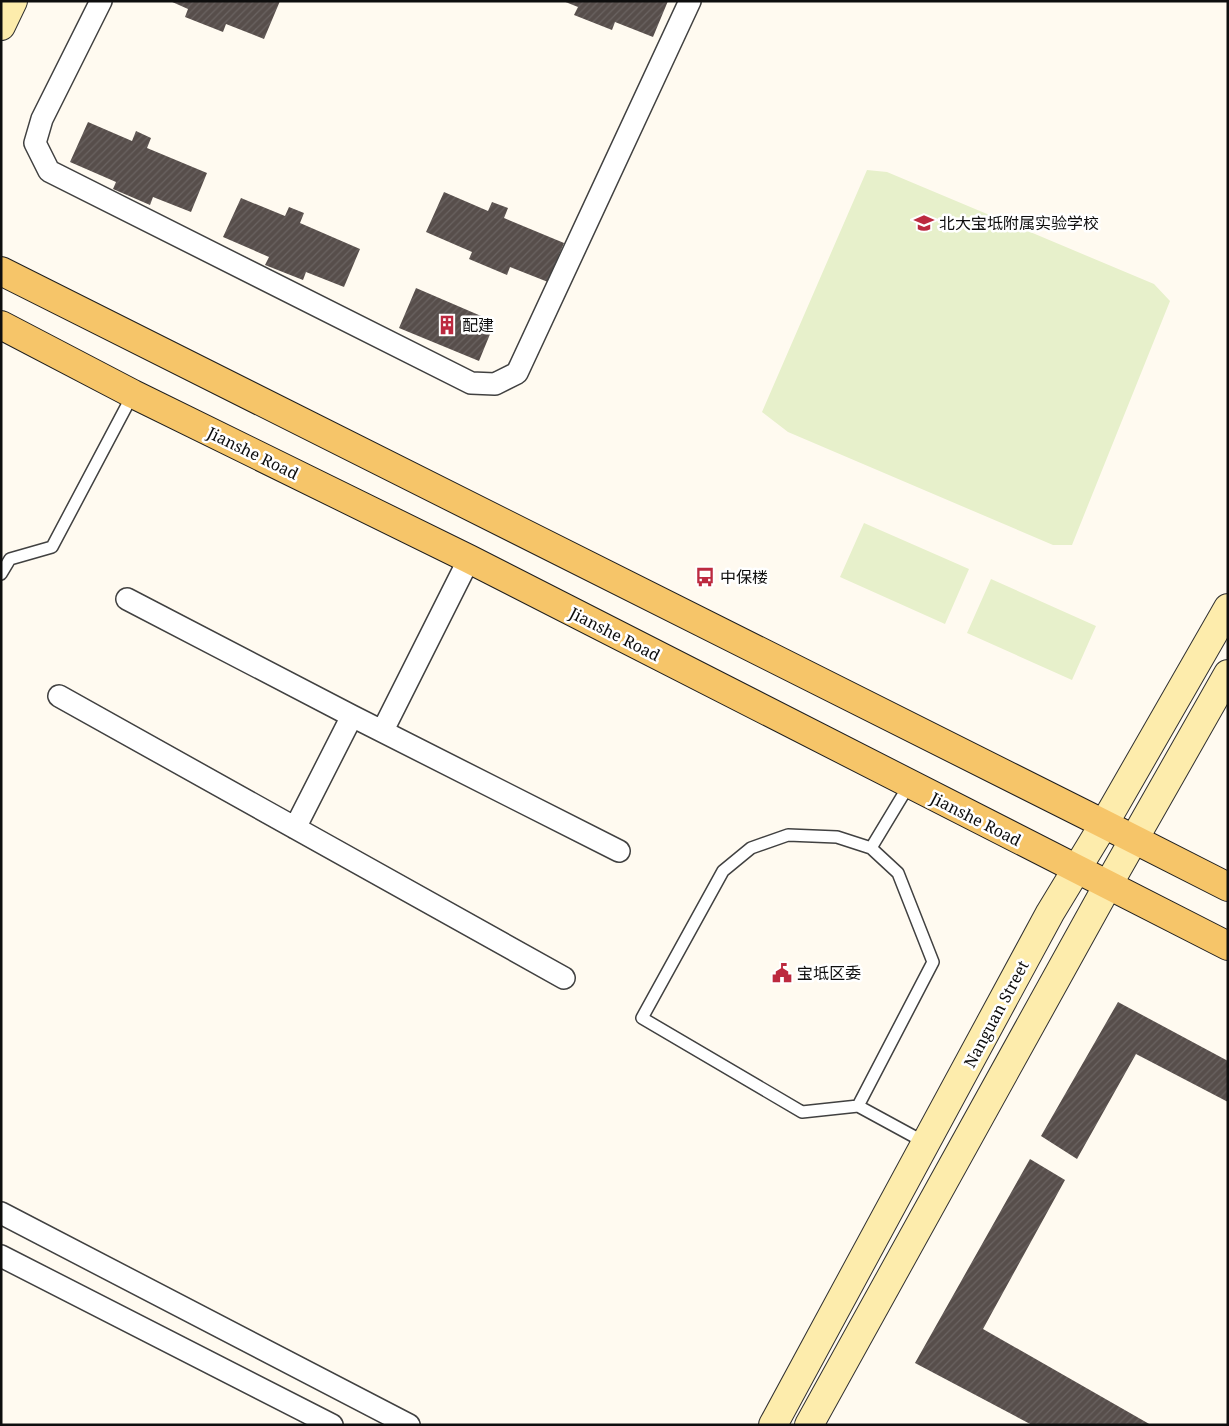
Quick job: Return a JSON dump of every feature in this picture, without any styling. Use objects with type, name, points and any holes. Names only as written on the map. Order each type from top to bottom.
[{"type":"main road","points":[[1,26],[13,1]]},
{"type":"main road","points":[[1,270],[1228,887]]},
{"type":"main road","name":"Jianshe Road","points":[[1,325],[133,394],[469,559],[1228,946]]},
{"type":"main road","name":"Nanguan Street","points":[[773,1425],[1050,913],[1104,824],[1228,608]]},
{"type":"main road","points":[[809,1425],[1108,885],[1228,674]]},
{"type":"street","points":[[101,1],[42,119],[35,143],[49,171],[471,383],[495,384],[517,373],[690,1]]},
{"type":"street","points":[[383,730],[469,559]]},
{"type":"street","points":[[127,599],[619,852]]},
{"type":"street","points":[[59,696],[564,978]]},
{"type":"street","points":[[296,828],[352,716]]},
{"type":"street","points":[[1,1213],[409,1425]]},
{"type":"street","points":[[1,1256],[332,1425]]},
{"type":"lane","points":[[1,574],[6,557],[52,547],[133,394]]},
{"type":"lane","points":[[871,848],[909,785]]},
{"type":"lane","points":[[858,1106],[934,962],[898,873],[871,848],[837,837],[788,835],[751,848],[723,871],[642,1018],[802,1112],[858,1106],[926,1142]]},
{"type":"green space","points":[[867,170],[887,172],[1154,284],[1170,301],[1072,545],[1053,545],[788,432],[762,412]]},
{"type":"green space","points":[[864,523],[969,569],[945,624],[840,577]]},
{"type":"green space","points":[[991,579],[1096,626],[1072,680],[967,633]]},
{"type":"building","points":[[170,1],[280,1],[264,39],[226,24],[223,32],[185,17],[188,9]]},
{"type":"building","points":[[563,1],[668,1],[653,37],[615,22],[612,30],[574,15],[578,7]]},
{"type":"building","points":[[88,122],[132,141],[136,131],[151,138],[147,148],[207,173],[191,212],[153,197],[150,205],[113,189],[116,182],[70,162]]},
{"type":"building","points":[[444,192],[488,211],[492,202],[508,208],[504,218],[564,243],[548,282],[510,267],[507,275],[469,259],[472,252],[426,232]]},
{"type":"building","points":[[241,198],[285,216],[289,207],[304,213],[300,223],[360,249],[344,287],[306,272],[303,280],[265,265],[269,257],[223,237]]},
{"type":"building","name":"配建","points":[[416,288],[495,322],[479,361],[399,328]]},
{"type":"building","points":[[1118,1002],[1228,1061],[1228,1102],[1136,1054],[1077,1159],[1041,1136]]},
{"type":"building","points":[[1030,1159],[1065,1180],[983,1329],[1151,1425],[1032,1425],[915,1363]]},
{"type":"place","name":"北大宝坻附属实验学校","points":[[924,223]]},
{"type":"place","name":"配建","points":[[447,325]]},
{"type":"place","name":"中保楼","points":[[705,577]]},
{"type":"place","name":"宝坻区委","points":[[782,973]]}]
